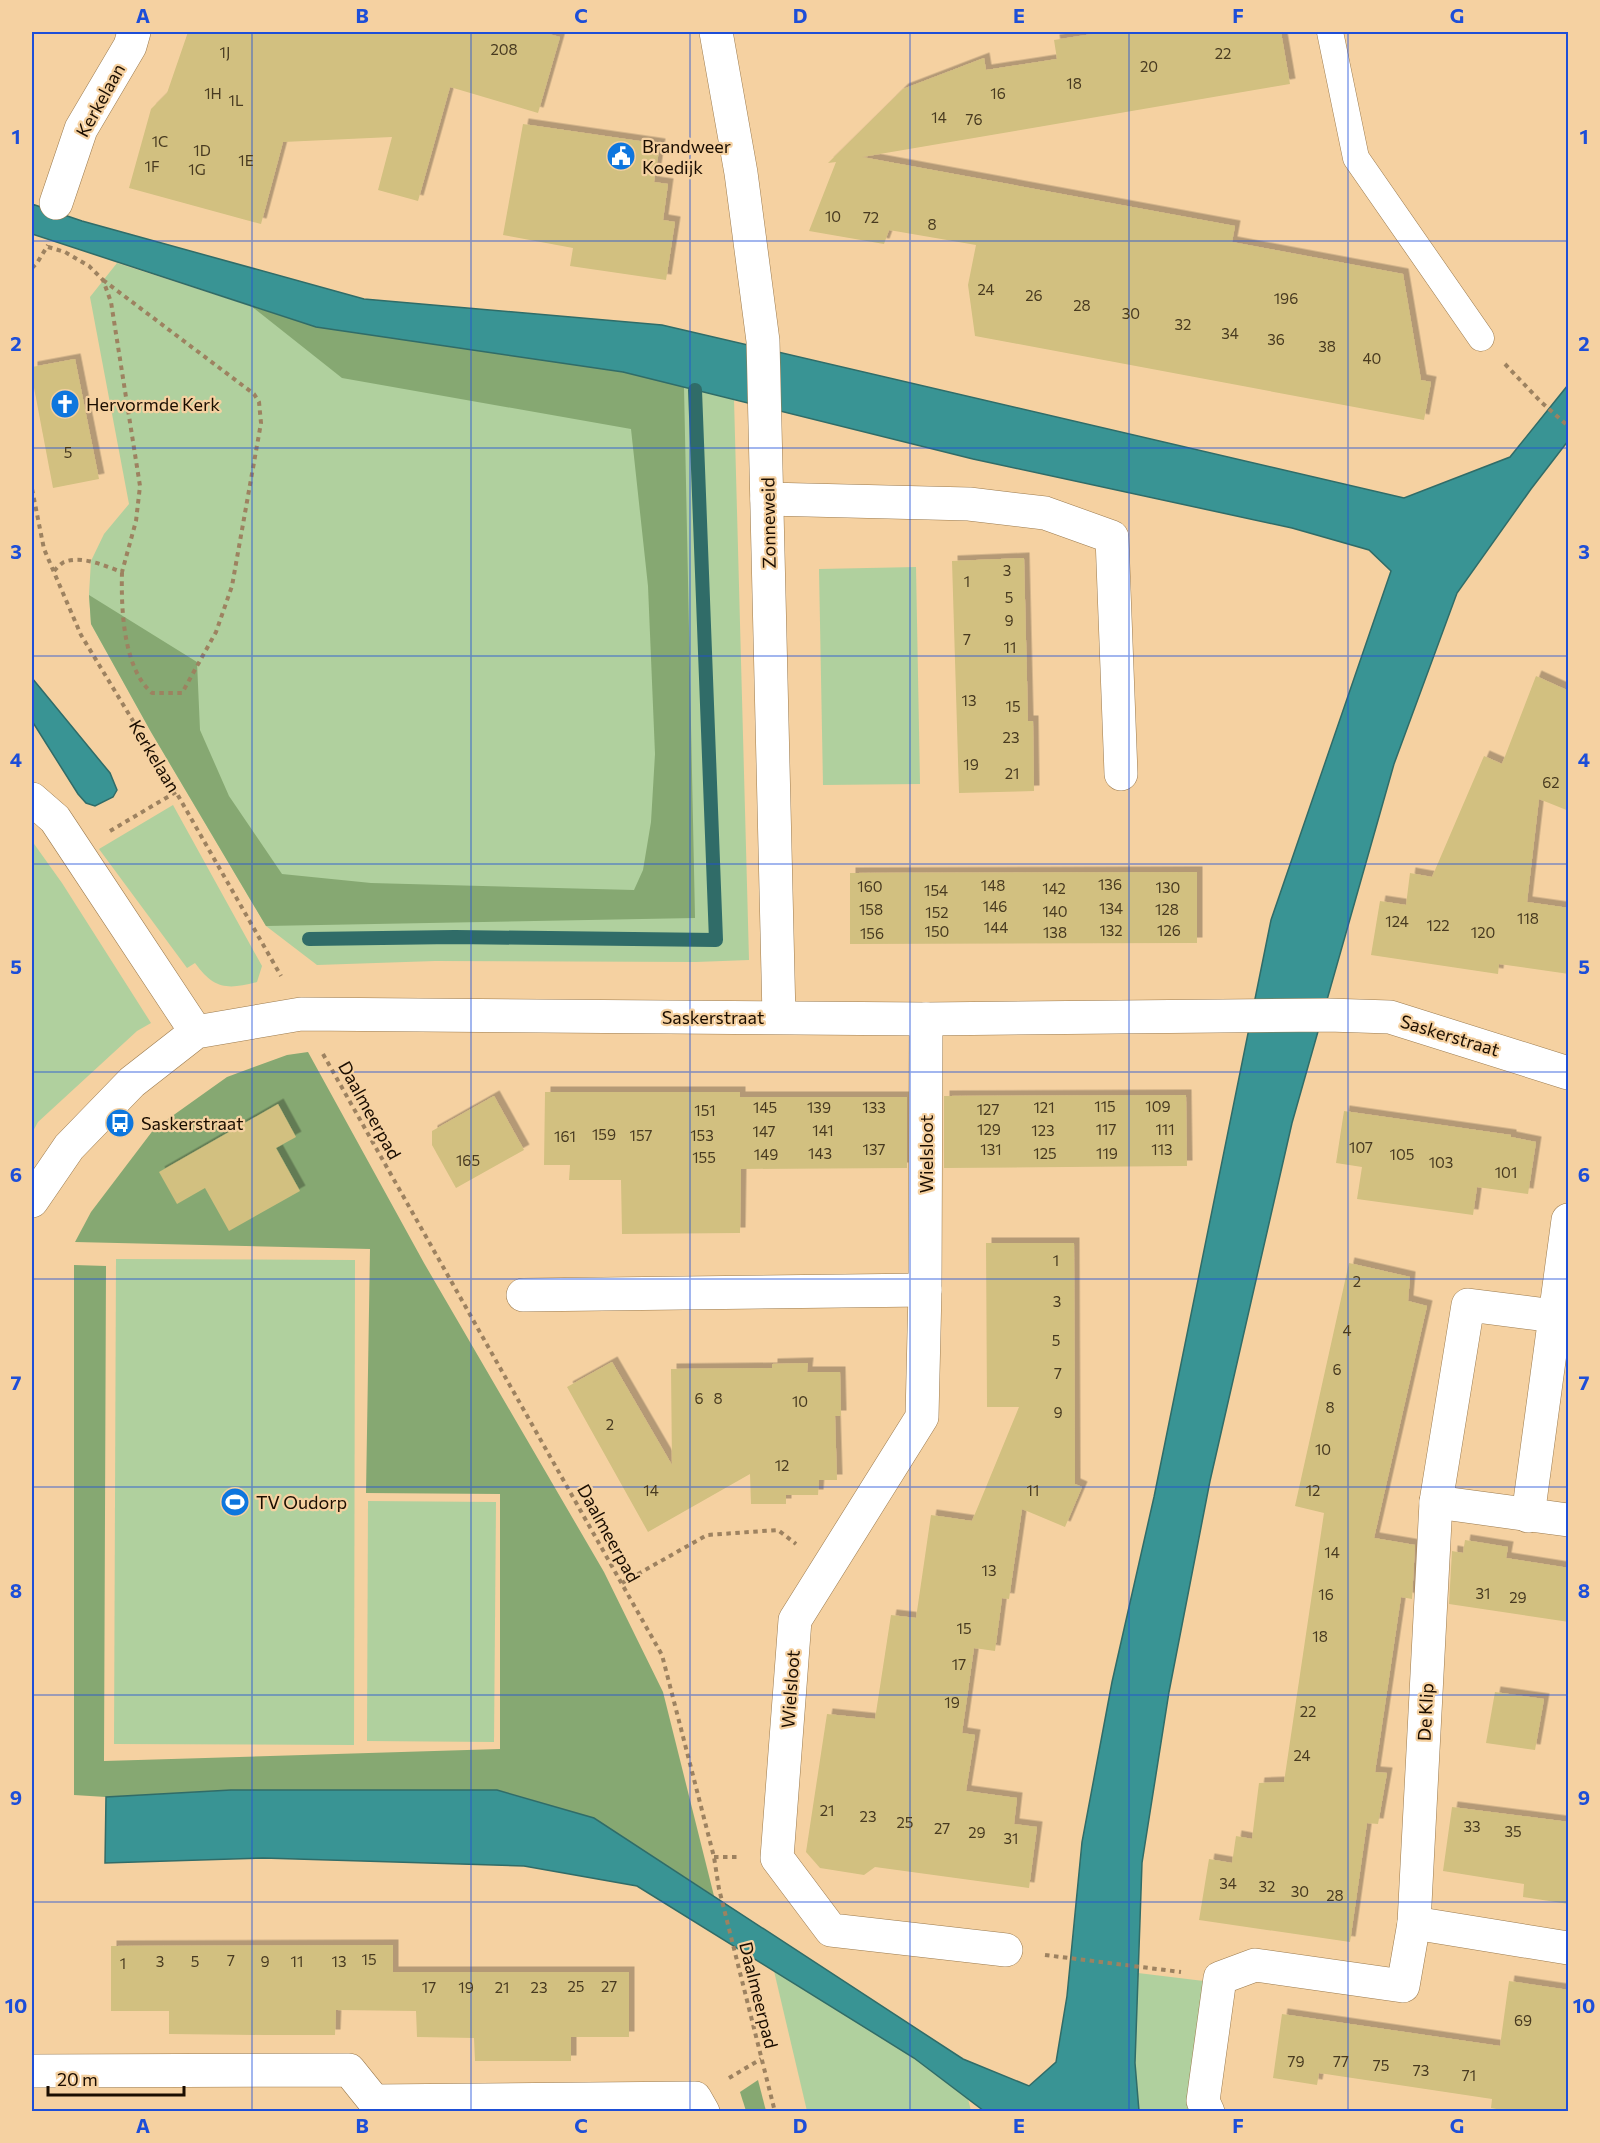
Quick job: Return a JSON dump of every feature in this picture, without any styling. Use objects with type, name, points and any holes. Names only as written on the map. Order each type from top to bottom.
[{"type":"street","name":"Kerkelaan","points":[[56,203],[81,129],[130,46],[134,32]]},
{"type":"street","name":"Zonneweid","points":[[716,32],[741,173],[763,341],[779,1017]]},
{"type":"street","points":[[767,499],[969,504],[1045,513],[1112,537],[1121,774]]},
{"type":"street","points":[[32,799],[55,819],[196,1032]]},
{"type":"street","name":"Saskerstraat","points":[[32,1201],[69,1147],[124,1090],[196,1032],[301,1014],[926,1019],[1328,1015],[1390,1017],[1569,1073]]},
{"type":"street","name":"Wielsloot","points":[[926,1019],[922,1417],[795,1620],[777,1858],[831,1930],[1006,1950]]},
{"type":"street","points":[[1528,1516],[1569,1220]]},
{"type":"street","points":[[523,1295],[925,1290]]},
{"type":"street","name":"De Klip","points":[[1208,2112],[1203,2101],[1220,1978],[1255,1965],[1403,1986],[1414,1923],[1436,1502],[1468,1305],[1555,1316]]},
{"type":"street","points":[[1436,1502],[1569,1520]]},
{"type":"street","points":[[1414,1923],[1569,1948]]},
{"type":"street","points":[[32,2071],[349,2070],[374,2101],[694,2098],[703,2112]]},
{"type":"lane","points":[[1330,32],[1356,158],[1481,338]]},
{"type":"path","points":[[32,268],[48,247],[79,258],[103,280],[254,394],[259,402],[261,414],[257,446],[232,586],[216,633],[182,693],[152,693],[143,685],[133,665],[129,648],[122,595],[122,572],[136,521],[140,486],[117,332],[111,302],[103,280]]},
{"type":"path","points":[[1481,338],[1541,402],[1569,426]]},
{"type":"path","name":"Kerkelaan","points":[[32,489],[44,549],[81,635],[176,792],[301,1014]]},
{"type":"path","points":[[53,572],[63,562],[90,561],[122,572]]},
{"type":"path","points":[[75,850],[176,792]]},
{"type":"path","name":"Daalmeerpad","points":[[301,1014],[662,1655],[714,1857],[775,2112]]},
{"type":"path","points":[[622,1583],[707,1535],[778,1530],[828,1567]]},
{"type":"path","points":[[1042,1954],[1154,1969]]},
{"type":"green space","points":[[117,263],[316,327],[623,372],[734,399],[749,960],[696,962],[435,961],[317,965],[266,926],[151,732],[91,624],[89,594],[91,561],[104,534],[129,504],[90,297]]},
{"type":"green space","points":[[251,306],[317,327],[623,372],[684,387],[695,918],[266,926],[151,732],[91,624],[89,595],[197,662],[200,730],[229,796],[282,874],[371,883],[634,890],[643,870],[651,822],[655,754],[648,586],[631,429],[342,378]]},
{"type":"green space","points":[[916,567],[920,784],[823,785],[819,569]]},
{"type":"green space","points":[[173,805],[262,966],[257,982],[237,986],[222,985],[208,978],[195,963],[187,968],[99,849]]},
{"type":"green space","points":[[32,841],[62,883],[151,1023],[137,1031],[38,1122],[32,1133]]},
{"type":"green space","points":[[308,1052],[424,1263],[604,1572],[663,1692],[714,1896],[594,1818],[497,1790],[231,1790],[106,1797],[74,1795],[74,1265],[106,1266],[104,1761],[500,1749],[500,1494],[366,1493],[370,1249],[75,1242],[91,1212],[154,1129],[227,1077],[287,1055]]},
{"type":"green space","name":"TV Oudorp","points":[[116,1259],[355,1260],[354,1745],[114,1744]]},
{"type":"green space","points":[[368,1501],[496,1502],[494,1742],[367,1741]]},
{"type":"green space","points":[[774,1971],[914,2058],[968,2099],[971,2111],[807,2111]]},
{"type":"green space","points":[[1138,1973],[1212,1982],[1193,2111],[1139,2111],[1135,2063]]},
{"type":"green space","points":[[758,2080],[766,2111],[746,2111],[740,2092]]},
{"type":"water","points":[[32,204],[82,221],[364,299],[662,325],[1404,498],[1510,457],[1568,385],[1568,441],[1457,593],[1394,764],[1292,1123],[1210,1481],[1169,1692],[1142,1863],[1135,2063],[1139,2111],[984,2111],[914,2058],[637,1886],[524,1866],[263,1858],[105,1863],[106,1797],[231,1790],[497,1790],[594,1818],[963,2059],[1029,2086],[1056,2062],[1067,1996],[1082,1842],[1112,1682],[1154,1497],[1271,920],[1391,571],[1369,550],[1292,528],[973,459],[623,372],[316,327],[32,234]]},
{"type":"water","points":[[32,678],[110,773],[117,790],[113,797],[95,806],[86,803],[78,794],[32,721]]},
{"type":"building","points":[[188,32],[541,32],[560,37],[538,113],[450,87],[418,201],[378,190],[392,137],[283,142],[261,224],[129,188],[151,109],[167,93]]},
{"type":"building","points":[[1105,32],[1281,32],[1290,84],[862,157],[1235,226],[1232,242],[1403,274],[1421,380],[1431,382],[1424,420],[975,336],[968,285],[976,245],[889,230],[884,244],[809,231],[836,162],[828,163],[903,89],[984,58],[986,70],[1057,59],[1054,40]]},
{"type":"building","points":[[523,124],[660,144],[654,182],[668,184],[663,220],[675,222],[666,280],[570,266],[573,248],[503,235]]},
{"type":"building","points":[[75,359],[99,479],[53,488],[32,367]]},
{"type":"building","points":[[1024,558],[1028,721],[1033,721],[1034,791],[959,793],[952,561]]},
{"type":"building","points":[[1536,676],[1569,691],[1569,811],[1539,799],[1527,902],[1569,908],[1569,974],[1499,964],[1498,974],[1371,955],[1380,901],[1406,905],[1410,873],[1432,877],[1484,756],[1502,764]]},
{"type":"building","points":[[1197,872],[1197,943],[850,944],[850,873]]},
{"type":"building","points":[[545,1092],[740,1092],[740,1097],[907,1097],[907,1168],[741,1169],[740,1233],[622,1234],[621,1180],[569,1180],[570,1165],[544,1165]]},
{"type":"building","points":[[1186,1095],[1187,1166],[944,1168],[944,1096]]},
{"type":"building","points":[[494,1096],[524,1150],[456,1188],[432,1145],[432,1131]]},
{"type":"building","points":[[278,1104],[296,1137],[276,1148],[300,1191],[229,1231],[205,1188],[177,1204],[159,1172]]},
{"type":"building","points":[[1344,1111],[1511,1135],[1511,1137],[1536,1142],[1528,1194],[1477,1187],[1473,1215],[1357,1199],[1362,1167],[1336,1163]]},
{"type":"building","points":[[986,1243],[1074,1243],[1075,1484],[1082,1487],[1065,1527],[1022,1509],[1009,1599],[1002,1598],[995,1651],[974,1648],[962,1733],[975,1735],[966,1791],[1017,1798],[1014,1824],[1037,1827],[1029,1888],[875,1867],[864,1875],[820,1868],[806,1852],[827,1714],[875,1719],[891,1615],[916,1618],[931,1515],[972,1521],[1019,1407],[987,1407]]},
{"type":"building","points":[[1349,1263],[1410,1277],[1408,1301],[1427,1306],[1374,1538],[1415,1545],[1412,1599],[1401,1597],[1375,1772],[1387,1773],[1378,1824],[1367,1823],[1350,1942],[1199,1920],[1209,1859],[1232,1863],[1236,1836],[1252,1839],[1259,1783],[1284,1782],[1324,1513],[1295,1506]]},
{"type":"building","points":[[612,1362],[672,1465],[671,1369],[772,1368],[772,1364],[808,1363],[807,1372],[840,1372],[841,1416],[835,1416],[837,1480],[819,1480],[818,1495],[786,1495],[786,1504],[751,1504],[750,1474],[648,1532],[567,1387]]},
{"type":"building","points":[[1465,1540],[1508,1547],[1506,1558],[1569,1568],[1569,1622],[1449,1604],[1452,1551],[1463,1553]]},
{"type":"building","points":[[1495,1692],[1544,1699],[1535,1750],[1486,1743]]},
{"type":"building","points":[[1452,1807],[1569,1822],[1569,1904],[1523,1897],[1524,1884],[1443,1871]]},
{"type":"building","points":[[393,1945],[393,1972],[629,1972],[629,2037],[571,2037],[571,2061],[475,2061],[474,2038],[417,2037],[416,2011],[336,2010],[335,2035],[266,2035],[169,2034],[169,2011],[111,2011],[111,1946]]},
{"type":"building","points":[[1509,1981],[1569,1990],[1569,2112],[1514,2112],[1491,2108],[1492,2099],[1319,2073],[1317,2085],[1273,2078],[1282,2014],[1500,2046]]},
{"type":"waterway","points":[[309,939],[455,937],[716,940],[695,390]]},
{"type":"place","name":"Brandweer Koedijk","points":[[621,156]]},
{"type":"place","name":"Hervormde Kerk","points":[[65,404]]},
{"type":"place","name":"Saskerstraat","points":[[120,1123]]},
{"type":"place","name":"TV Oudorp","points":[[235,1502]]}]
